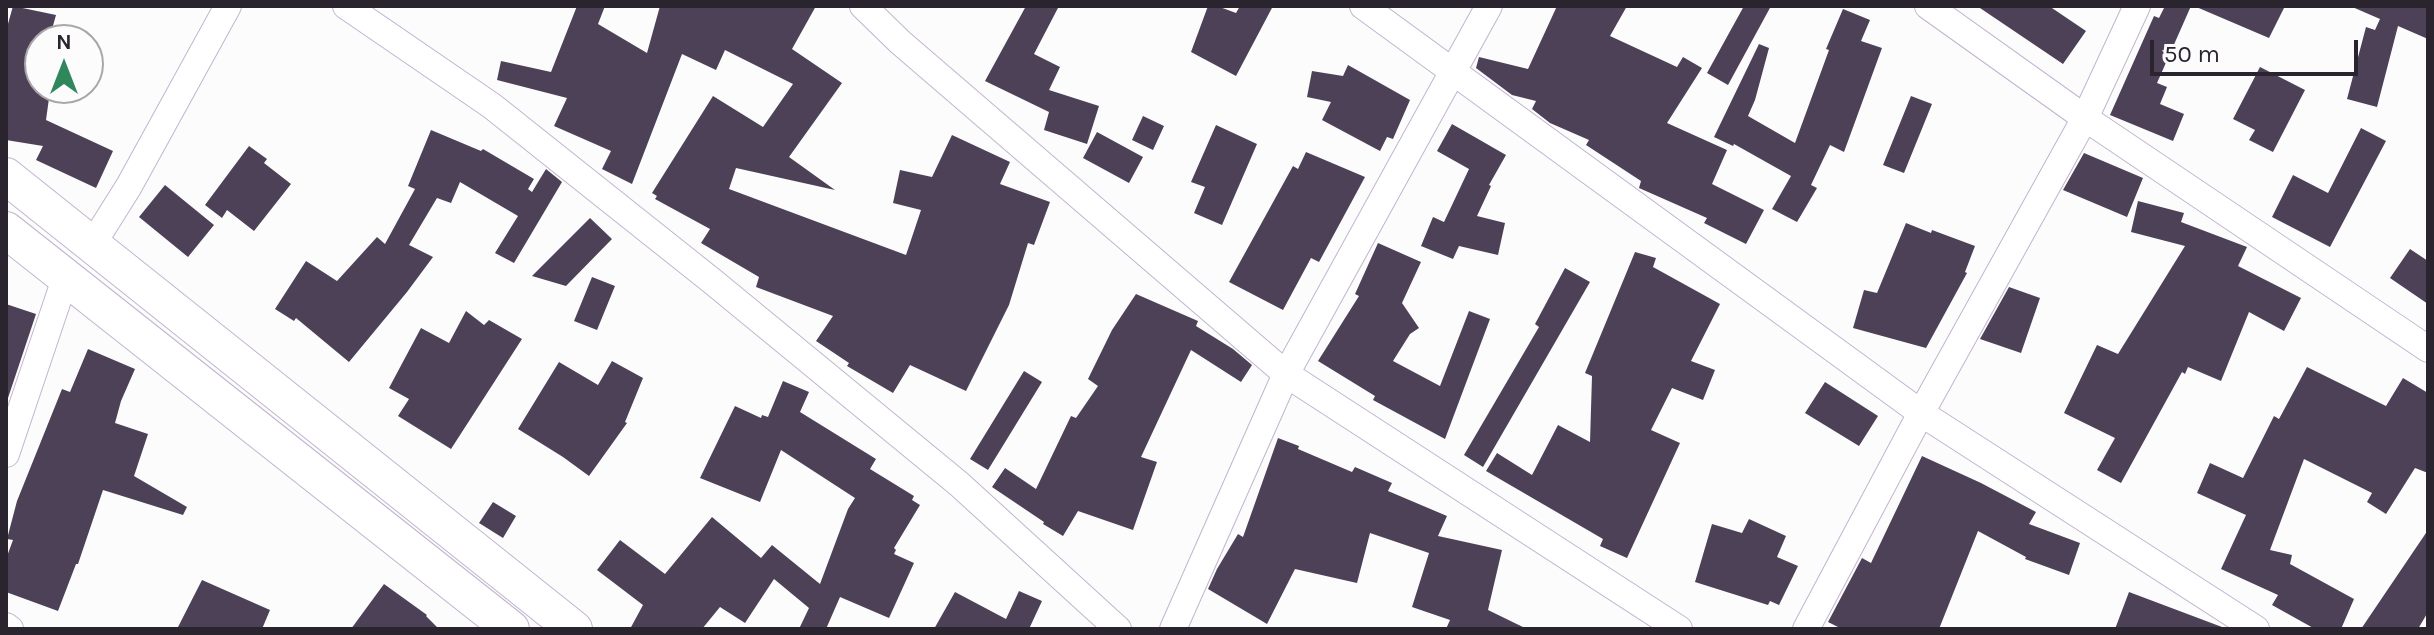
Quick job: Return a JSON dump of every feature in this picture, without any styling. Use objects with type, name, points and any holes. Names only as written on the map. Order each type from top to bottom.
[{"type":"main road","points":[[6,176],[574,629]]},
{"type":"main road","points":[[6,230],[511,629]]},
{"type":"street","points":[[92,245],[129,186],[228,6]]},
{"type":"street","points":[[346,6],[492,106],[712,281],[959,484],[1118,629]]},
{"type":"street","points":[[863,6],[900,42],[1286,374],[1679,629]]},
{"type":"street","points":[[1363,6],[1921,413],[2256,629]]},
{"type":"street","points":[[1173,629],[1286,374],[1489,6]]},
{"type":"street","points":[[1928,6],[2085,118],[2428,349]]},
{"type":"street","points":[[1806,629],[1921,413],[2085,118],[2137,6]]},
{"type":"street","points":[[6,454],[66,276]]},
{"type":"building","points":[[13,6],[56,15],[53,24],[24,24],[24,104],[48,104],[46,120],[113,151],[96,188],[36,160],[43,146],[6,140],[6,31]]},
{"type":"building","points":[[577,6],[605,6],[598,24],[647,53],[660,6],[816,6],[792,49],[842,83],[789,157],[835,190],[736,168],[729,189],[906,255],[921,210],[893,203],[900,170],[932,177],[952,135],[1010,162],[1000,184],[1050,202],[1034,245],[1028,243],[1009,305],[966,391],[910,365],[893,393],[847,366],[849,363],[816,341],[833,316],[756,287],[759,277],[701,243],[710,229],[655,199],[657,196],[652,193],[713,96],[763,127],[793,84],[725,50],[716,70],[682,54],[632,184],[602,169],[611,151],[554,126],[567,98],[497,80],[501,61],[551,72]]},
{"type":"building","points":[[1026,6],[1059,6],[1034,54],[1060,67],[1049,90],[1099,106],[1087,144],[1044,130],[1049,112],[985,81]]},
{"type":"building","points":[[1208,6],[1236,13],[1240,6],[1273,6],[1236,76],[1191,52]]},
{"type":"building","points":[[1557,6],[1627,6],[1610,36],[1677,67],[1683,57],[1702,68],[1667,123],[1727,150],[1712,184],[1764,210],[1746,244],[1704,223],[1707,218],[1639,188],[1641,181],[1586,145],[1589,140],[1550,123],[1532,109],[1536,101],[1512,95],[1476,68],[1479,57],[1528,69]]},
{"type":"building","points":[[1744,6],[1771,6],[1728,85],[1707,73]]},
{"type":"building","points":[[1977,6],[2049,6],[2086,31],[2063,64]]},
{"type":"building","points":[[2165,6],[2191,6],[2157,83],[2167,87],[2160,104],[2184,114],[2173,141],[2110,115],[2154,16],[2159,18]]},
{"type":"building","points":[[2194,6],[2285,6],[2269,38]]},
{"type":"building","points":[[2350,6],[2428,6],[2428,39],[2398,26],[2377,107],[2347,99],[2366,27],[2375,30],[2380,19]]},
{"type":"building","points":[[1843,9],[1870,20],[1861,41],[1882,48],[1844,152],[1830,145],[1811,185],[1817,188],[1797,222],[1772,209],[1791,176],[1734,144],[1714,137],[1759,44],[1769,48],[1748,116],[1795,143],[1829,50],[1826,49]]},
{"type":"building","points":[[1348,65],[1410,100],[1393,139],[1387,137],[1380,151],[1322,120],[1331,102],[1307,97],[1312,71],[1343,76]]},
{"type":"building","points":[[2260,67],[2305,90],[2273,152],[2249,140],[2255,130],[2233,119]]},
{"type":"building","points":[[1911,96],[1932,104],[1904,173],[1883,165]]},
{"type":"building","points":[[1143,116],[1164,126],[1153,150],[1132,140]]},
{"type":"building","points":[[1452,124],[1506,155],[1489,185],[1477,216],[1505,223],[1498,255],[1459,246],[1453,259],[1421,246],[1433,217],[1444,222],[1469,169],[1437,151]]},
{"type":"building","points":[[1216,125],[1257,144],[1222,225],[1194,213],[1205,187],[1191,182]]},
{"type":"building","points":[[2361,128],[2386,141],[2330,247],[2272,217],[2293,175],[2328,193]]},
{"type":"building","points":[[431,130],[481,151],[483,149],[534,179],[528,189],[532,192],[546,169],[562,182],[514,263],[495,253],[518,216],[460,182],[451,203],[437,198],[409,245],[433,257],[349,362],[296,318],[294,321],[275,309],[306,261],[337,281],[377,237],[385,244],[415,189],[408,186]]},
{"type":"building","points":[[1097,132],[1143,157],[1129,183],[1083,158]]},
{"type":"building","points":[[249,146],[267,159],[264,163],[291,184],[254,231],[227,210],[222,218],[205,205]]},
{"type":"building","points":[[1306,152],[1365,177],[1319,262],[1311,258],[1283,310],[1229,282],[1293,166],[1298,169]]},
{"type":"building","points":[[2084,153],[2143,178],[2127,217],[2063,190]]},
{"type":"building","points":[[165,185],[214,225],[188,257],[139,217]]},
{"type":"building","points":[[2138,201],[2184,213],[2181,222],[2247,247],[2238,266],[2301,298],[2284,331],[2249,312],[2221,381],[2188,367],[2185,374],[2182,372],[2121,483],[2097,470],[2115,438],[2064,413],[2097,345],[2118,354],[2185,246],[2131,232]]},
{"type":"building","points":[[590,218],[612,239],[566,286],[532,276]]},
{"type":"building","points":[[1906,223],[1975,246],[1967,273],[1926,348],[1853,328],[1864,290],[1877,293]]},
{"type":"building","points":[[1378,243],[1421,262],[1402,303],[1419,328],[1410,334],[1393,361],[1440,386],[1469,311],[1490,319],[1445,439],[1373,400],[1375,396],[1318,361],[1359,296],[1355,294]]},
{"type":"building","points":[[2410,249],[2428,261],[2428,304],[2390,278]]},
{"type":"building","points":[[1635,252],[1656,258],[1653,267],[1720,304],[1691,361],[1715,370],[1703,400],[1672,388],[1651,430],[1680,443],[1627,558],[1600,546],[1603,539],[1486,471],[1497,453],[1532,475],[1558,425],[1590,442],[1592,376],[1585,373]]},
{"type":"building","points":[[1565,268],[1590,282],[1483,467],[1464,455],[1539,327],[1535,324]]},
{"type":"building","points":[[592,277],[615,286],[597,330],[574,321]]},
{"type":"building","points":[[2009,287],[2040,298],[2021,353],[1980,339]]},
{"type":"building","points":[[1136,294],[1198,321],[1196,326],[1252,365],[1241,382],[1191,350],[1141,457],[1157,462],[1133,530],[1078,511],[1063,536],[992,487],[1005,468],[1036,489],[1071,416],[1076,418],[1098,386],[1088,379],[1112,330]]},
{"type":"building","points":[[6,304],[36,314],[6,404]]},
{"type":"building","points":[[466,311],[484,325],[489,320],[522,339],[451,449],[398,416],[409,399],[389,388],[421,328],[449,343]]},
{"type":"building","points":[[88,349],[135,369],[115,423],[148,434],[134,476],[187,507],[183,515],[103,490],[58,611],[6,592],[6,559],[13,540],[7,539],[17,501],[62,389],[70,392]]},
{"type":"building","points":[[612,361],[643,378],[627,423],[589,476],[518,429],[559,362],[598,385]]},
{"type":"building","points":[[2307,367],[2386,406],[2403,378],[2428,393],[2428,473],[2415,468],[2386,514],[2367,502],[2372,493],[2304,459],[2270,550],[2292,555],[2290,564],[2354,599],[2341,629],[2315,629],[2272,605],[2278,595],[2221,569],[2246,515],[2197,493],[2210,463],[2243,478],[2274,416],[2279,419]]},
{"type":"building","points":[[1024,371],[1042,382],[988,470],[970,459]]},
{"type":"building","points":[[783,381],[809,392],[800,412],[876,459],[870,469],[914,496],[912,500],[920,505],[894,548],[894,554],[914,563],[889,618],[840,597],[826,629],[799,629],[809,608],[774,579],[745,623],[720,607],[702,629],[630,629],[643,605],[597,570],[620,540],[665,574],[712,517],[761,558],[772,545],[820,584],[855,498],[781,450],[760,502],[700,478],[735,406],[761,418],[762,415],[768,417]]},
{"type":"building","points":[[1825,382],[1878,416],[1859,446],[1805,413]]},
{"type":"building","points":[[1278,438],[1352,472],[1355,467],[1392,483],[1388,491],[1447,516],[1438,536],[1502,550],[1488,610],[1527,629],[1446,629],[1450,620],[1412,607],[1429,553],[1370,533],[1357,583],[1295,569],[1267,624],[1208,589],[1238,534],[1243,537]]},
{"type":"building","points":[[1922,456],[2036,512],[2029,524],[2080,543],[2069,575],[2025,559],[1978,531],[1939,629],[1842,629],[1828,622],[1862,558],[1871,563]]},
{"type":"building","points":[[493,502],[516,516],[503,538],[479,523]]},
{"type":"building","points":[[1749,519],[1786,536],[1777,557],[1798,566],[1779,605],[1770,601],[1768,605],[1695,582],[1712,524],[1742,533]]},
{"type":"building","points":[[2428,530],[2428,612],[2418,629],[2361,629]]},
{"type":"building","points":[[202,580],[270,610],[262,629],[177,629]]},
{"type":"building","points":[[384,584],[427,615],[439,629],[351,629]]},
{"type":"building","points":[[1019,591],[1042,601],[1029,629],[934,629],[955,592],[1006,619]]},
{"type":"building","points":[[2129,592],[2222,627],[2222,629],[2115,629]]}]
